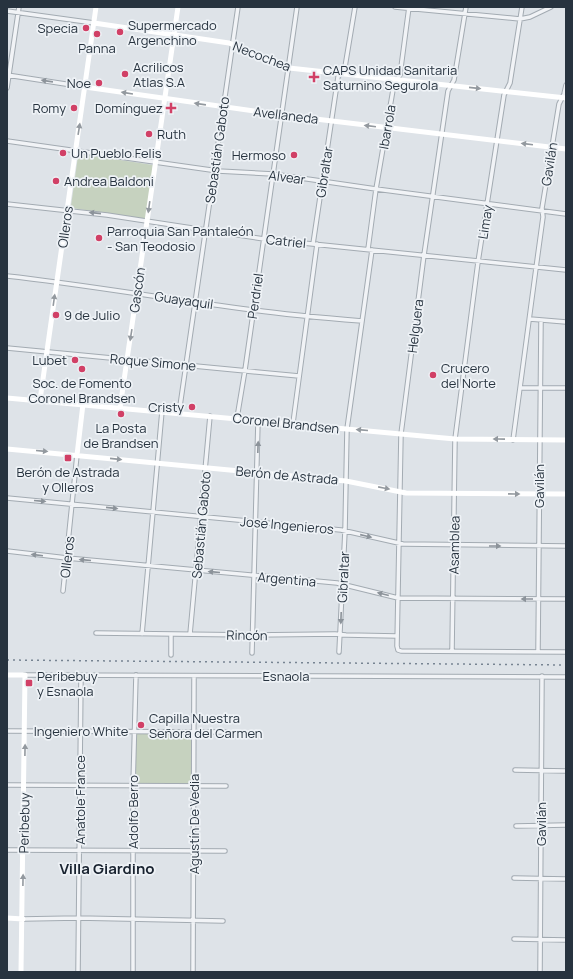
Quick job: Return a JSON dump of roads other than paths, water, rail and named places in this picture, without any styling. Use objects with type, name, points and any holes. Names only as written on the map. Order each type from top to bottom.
[{"type":"street","points":[[7,88],[19,7]]},
{"type":"street","name":"Olleros","points":[[40,400],[96,7]]},
{"type":"street","name":"Gascón","points":[[120,408],[178,7]]},
{"type":"street","name":"Sebastián Gaboto","points":[[179,413],[238,7]]},
{"type":"street","name":"Perdriel","points":[[237,418],[274,174],[297,7]]},
{"type":"street","name":"Gibraltar","points":[[292,423],[308,317],[322,182],[338,77],[345,67],[354,7]]},
{"type":"street","points":[[395,7],[520,19],[530,17],[551,7]]},
{"type":"street","name":"Helguera","points":[[452,651],[398,650],[398,544],[401,492],[401,434],[424,255],[448,90],[454,80],[466,7]]},
{"type":"street","name":"Limay","points":[[455,439],[478,262],[504,95],[510,83],[522,7]]},
{"type":"street","name":"Ibarrola","points":[[347,429],[362,321],[376,189],[394,84],[400,75],[409,8]]},
{"type":"street","name":"Necochea","points":[[7,10],[18,13],[233,44],[289,68],[564,98]]},
{"type":"street","name":"Avellaneda","points":[[8,75],[282,115],[566,149]]},
{"type":"street","name":"Gavilán","points":[[513,440],[530,319],[542,212],[559,104],[564,98],[566,85]]},
{"type":"street","name":"Alvear","points":[[7,141],[75,152],[215,170],[274,174],[322,182],[566,214]]},
{"type":"street","name":"Catriel","points":[[7,204],[68,210],[205,229],[264,239],[566,270]]},
{"type":"street","name":"Guayaquil","points":[[7,276],[57,281],[194,302],[308,317],[362,321]]},
{"type":"street","points":[[530,319],[566,322]]},
{"type":"street","name":"Gavilán","points":[[538,651],[540,599],[539,440],[542,388],[541,321]]},
{"type":"street","name":"Roque Simone","points":[[7,348],[299,376]]},
{"type":"street","points":[[520,388],[566,388]]},
{"type":"street","name":"Coronel Brandsen","points":[[7,398],[455,439],[566,440]]},
{"type":"street","name":"Olleros","points":[[63,591],[83,404]]},
{"type":"street","points":[[142,634],[162,412]]},
{"type":"street","name":"Sebastián Gaboto","points":[[190,634],[210,416]]},
{"type":"street","points":[[252,653],[258,421]]},
{"type":"street","name":"Gibraltar","points":[[339,652],[345,531],[347,429]]},
{"type":"street","name":"Asamblea","points":[[452,651],[455,439]]},
{"type":"street","name":"Berón de Astrada","points":[[7,448],[346,481],[401,492],[566,494]]},
{"type":"street","name":"José Ingenieros","points":[[7,498],[345,531],[398,544],[453,546],[566,546]]},
{"type":"street","name":"Argentina","points":[[7,551],[196,571],[342,584],[398,598],[566,599]]},
{"type":"street","name":"Rincón","points":[[96,633],[397,636]]},
{"type":"street","points":[[171,634],[171,655]]},
{"type":"street","points":[[452,651],[566,652]]},
{"type":"street","name":"Esnaola","points":[[7,675],[566,677]]},
{"type":"street","name":"Peribebuy","points":[[21,972],[24,850],[25,675]]},
{"type":"street","name":"Anatole France","points":[[78,972],[81,675]]},
{"type":"street","name":"Adolfo Berro","points":[[133,972],[133,786],[136,675]]},
{"type":"street","name":"Agustín De Vedia","points":[[193,972],[195,851],[193,732],[194,676]]},
{"type":"street","name":"Gavilán","points":[[540,972],[542,676]]},
{"type":"street","name":"Ingeniero White","points":[[7,731],[226,732]]},
{"type":"street","points":[[515,770],[566,771]]},
{"type":"street","points":[[7,785],[226,786]]},
{"type":"street","points":[[516,826],[566,826]]},
{"type":"street","points":[[7,850],[225,851]]},
{"type":"street","points":[[514,878],[566,880]]},
{"type":"street","points":[[7,918],[223,921]]},
{"type":"street","points":[[514,939],[566,940]]},
{"type":"railway","points":[[7,660],[566,665]]},
{"type":"place","name":"Specia","points":[[86,28]]},
{"type":"place","name":"Supermercado Argenchino","points":[[120,32]]},
{"type":"place","name":"Panna","points":[[97,34]]},
{"type":"place","name":"Acrilicos Atlas S.A","points":[[125,74]]},
{"type":"place","name":"CAPS Unidad Sanitaria Saturnino Segurola","points":[[314,77]]},
{"type":"place","name":"Noe","points":[[99,83]]},
{"type":"place","name":"Romy","points":[[74,108]]},
{"type":"place","name":"Domínguez","points":[[171,108]]},
{"type":"place","name":"Ruth","points":[[149,134]]},
{"type":"place","name":"Un Pueblo Felis","points":[[63,153]]},
{"type":"place","name":"Hermoso","points":[[294,155]]},
{"type":"place","name":"Andrea Baldoni","points":[[56,181]]},
{"type":"place","name":"Parroquia San Pantaleón - San Teodosio","points":[[99,238]]},
{"type":"place","name":"9 de Julio","points":[[56,315]]},
{"type":"place","name":"Lubet","points":[[75,360]]},
{"type":"place","name":"Soc. de Fomento Coronel Brandsen","points":[[82,369]]},
{"type":"place","name":"Crucero del Norte","points":[[433,375]]},
{"type":"place","name":"Cristy","points":[[192,407]]},
{"type":"place","name":"La Posta de Brandsen","points":[[121,414]]},
{"type":"place","name":"Berón de Astrada y Olleros","points":[[68,458]]},
{"type":"place","name":"Peribebuy y Esnaola","points":[[29,683]]},
{"type":"place","name":"Capilla Nuestra Señora del Carmen","points":[[141,725]]},
{"type":"district","name":"Villa Giardino","points":[[107,868]]}]
